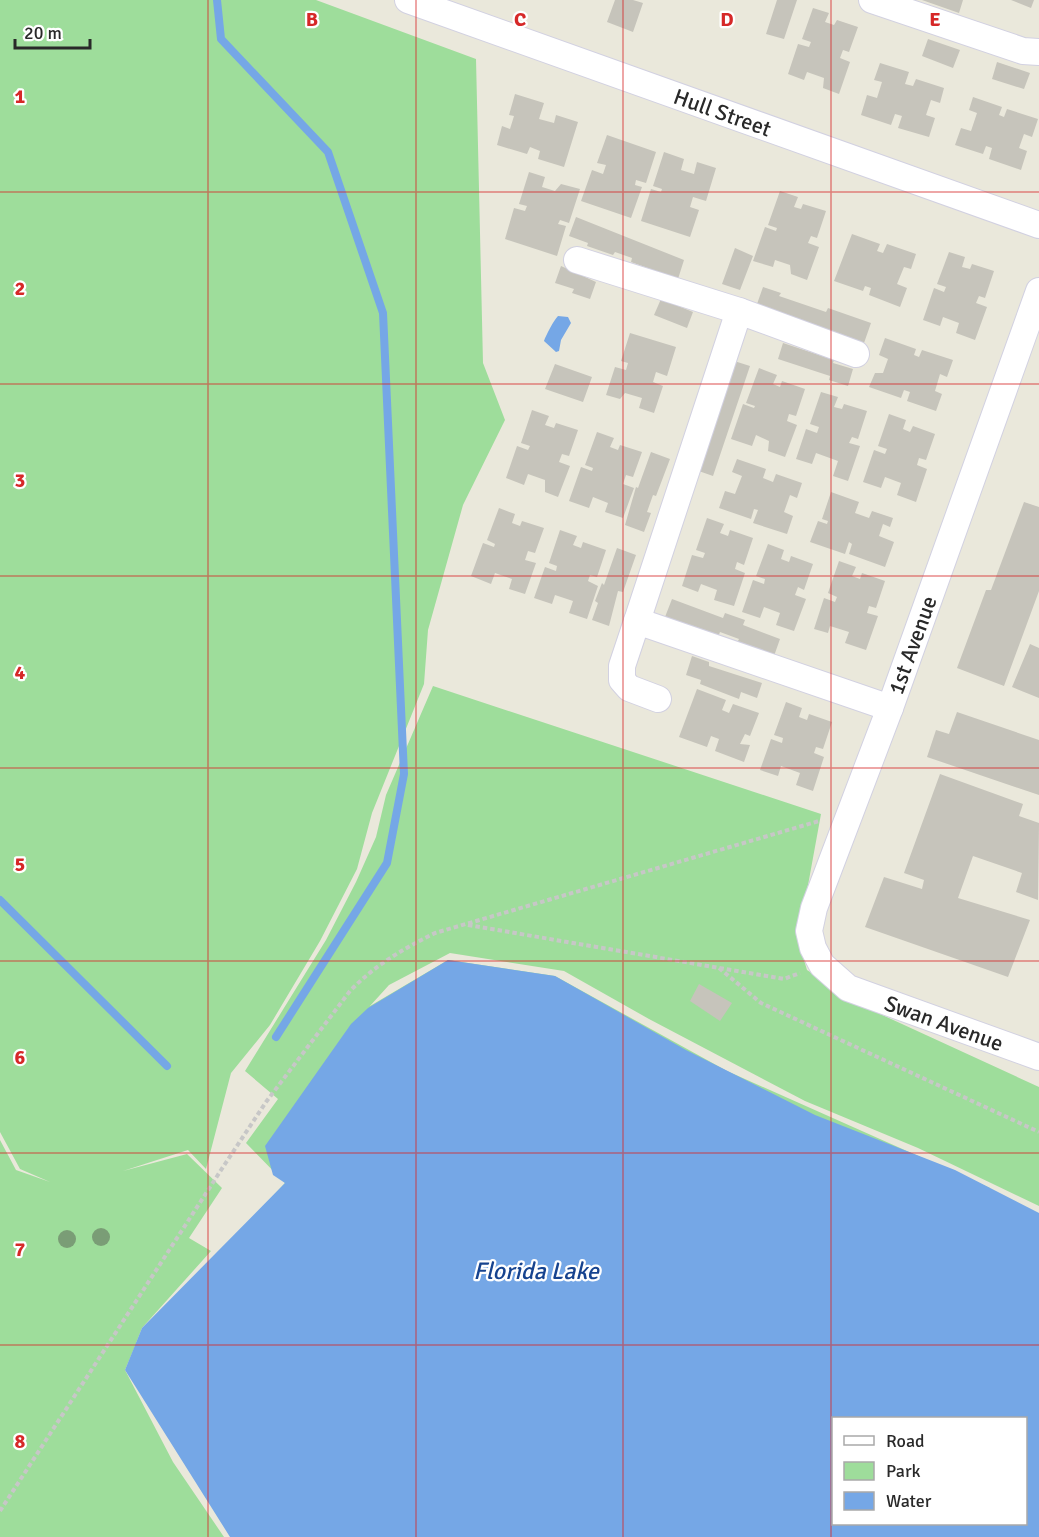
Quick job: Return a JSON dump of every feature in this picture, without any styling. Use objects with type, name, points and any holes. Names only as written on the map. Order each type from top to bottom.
[{"type":"street","name":"Hull Street","points":[[408,0],[1039,225]]},
{"type":"street","points":[[872,0],[1023,51],[1039,52]]},
{"type":"street","points":[[577,260],[739,311],[856,354]]},
{"type":"street","name":"1st Avenue","points":[[848,988],[822,965],[813,948],[809,931],[814,908],[890,708],[1039,291]]},
{"type":"street","points":[[658,699],[629,688],[622,680],[622,666],[739,311]]},
{"type":"street","points":[[637,621],[890,708]]},
{"type":"street","name":"Swan Avenue","points":[[848,988],[1039,1057]]},
{"type":"path","points":[[0,1511],[266,1102],[350,991],[366,975],[409,946],[435,933],[852,811]]},
{"type":"path","points":[[465,924],[784,979],[822,965]]},
{"type":"path","points":[[718,967],[761,1004],[1039,1132]]},
{"type":"green space","points":[[0,0],[316,0],[476,59],[483,363],[505,420],[463,505],[428,630],[424,684],[372,813],[357,869],[320,941],[270,1025],[231,1073],[206,1169],[188,1150],[123,1171],[187,1154],[222,1188],[189,1238],[211,1251],[142,1328],[136,1343],[285,1183],[246,1143],[278,1099],[245,1071],[326,940],[356,882],[376,837],[386,795],[433,686],[821,814],[798,940],[807,970],[865,1007],[1039,1087],[1039,1206],[918,1148],[805,1101],[649,1019],[564,971],[450,953],[389,985],[370,1006],[448,960],[555,976],[727,1071],[990,1188],[135,1346],[125,1370],[173,1462],[224,1537],[0,1537],[0,1140],[16,1170],[50,1182],[20,1169],[0,1132]]},
{"type":"water","points":[[558,316],[568,317],[571,323],[561,340],[559,351],[556,352],[544,341]]},
{"type":"water","name":"Florida Lake","points":[[448,960],[555,976],[686,1050],[815,1115],[955,1170],[1039,1213],[1039,1537],[230,1537],[125,1370],[142,1328],[285,1183],[273,1175],[265,1146],[351,1024],[368,1008]]},
{"type":"building","points":[[615,0],[633,0],[643,3],[633,32],[607,22]]},
{"type":"building","points":[[777,0],[797,0],[784,39],[766,34]]},
{"type":"building","points":[[922,0],[963,0],[959,13]]},
{"type":"building","points":[[1011,0],[1034,0],[1031,8]]},
{"type":"building","points":[[813,8],[829,13],[825,22],[834,25],[837,20],[858,27],[849,52],[843,50],[840,58],[850,62],[839,94],[823,88],[824,78],[807,72],[804,80],[788,74],[798,44],[809,47],[811,42],[802,39]]},
{"type":"building","points":[[928,39],[960,50],[953,68],[922,56]]},
{"type":"building","points":[[997,62],[1030,73],[1024,89],[992,79]]},
{"type":"building","points":[[880,63],[909,72],[905,84],[913,86],[916,79],[944,88],[940,103],[931,100],[926,115],[935,118],[929,137],[898,128],[902,116],[895,114],[891,125],[861,115],[867,95],[877,98],[882,82],[874,80]]},
{"type":"building","points":[[515,94],[544,103],[539,119],[554,123],[556,115],[578,122],[564,167],[538,159],[540,151],[530,147],[527,154],[497,145],[502,126],[510,129],[514,116],[509,115]]},
{"type":"building","points":[[973,97],[1002,107],[999,115],[1004,117],[1007,109],[1038,119],[1032,137],[1024,134],[1019,148],[1027,151],[1021,170],[989,159],[992,148],[986,146],[983,154],[955,145],[961,128],[971,131],[977,113],[969,110]]},
{"type":"building","points":[[607,135],[656,152],[646,183],[636,180],[635,185],[642,187],[631,218],[581,201],[592,170],[603,174],[606,165],[597,163]]},
{"type":"building","points":[[664,152],[684,159],[681,170],[694,174],[697,162],[716,168],[706,201],[693,197],[690,207],[699,210],[690,237],[641,221],[651,189],[661,192],[662,189],[653,186]]},
{"type":"building","points":[[529,172],[545,177],[542,187],[555,191],[561,184],[580,189],[569,223],[560,220],[558,224],[566,226],[557,256],[505,239],[514,208],[525,211],[527,206],[519,204]]},
{"type":"building","points":[[780,191],[798,197],[794,207],[801,209],[803,204],[826,211],[817,238],[811,236],[808,243],[819,247],[807,280],[791,274],[790,265],[775,260],[773,267],[753,261],[765,227],[776,231],[777,228],[768,225]]},
{"type":"building","points":[[576,217],[684,260],[678,279],[631,262],[632,258],[615,252],[613,255],[587,246],[588,243],[569,236]]},
{"type":"building","points":[[852,234],[880,244],[877,251],[883,253],[887,244],[916,254],[911,269],[904,267],[897,284],[907,288],[900,307],[869,295],[871,288],[865,286],[863,291],[834,281]]},
{"type":"building","points":[[735,248],[753,256],[740,290],[722,284]]},
{"type":"building","points":[[949,252],[965,257],[962,267],[970,269],[972,264],[994,271],[985,298],[979,296],[976,303],[987,307],[975,340],[956,333],[959,323],[943,317],[940,326],[923,320],[934,288],[944,292],[946,287],[937,284]]},
{"type":"building","points":[[561,266],[596,282],[590,299],[572,293],[574,289],[555,283]]},
{"type":"building","points":[[763,287],[781,293],[779,296],[826,312],[828,308],[871,323],[864,343],[772,315],[773,310],[757,304]]},
{"type":"building","points":[[661,299],[693,312],[687,328],[654,315]]},
{"type":"building","points":[[630,333],[676,347],[667,376],[656,372],[653,382],[663,386],[654,413],[639,408],[642,398],[625,393],[620,399],[606,395],[615,367],[626,370],[628,363],[621,361]]},
{"type":"building","points":[[885,338],[916,349],[914,355],[919,357],[922,350],[953,360],[947,377],[940,374],[935,391],[942,394],[936,411],[907,401],[910,392],[904,390],[901,398],[869,387],[875,373],[883,373],[888,359],[879,355]]},
{"type":"building","points":[[783,343],[834,360],[833,363],[853,369],[848,386],[829,380],[830,376],[778,359]]},
{"type":"building","points":[[731,360],[750,366],[713,476],[693,469]]},
{"type":"building","points":[[555,364],[592,377],[583,402],[545,389]]},
{"type":"building","points":[[759,368],[777,375],[773,384],[780,387],[782,381],[805,389],[796,416],[789,414],[787,421],[797,425],[785,457],[768,451],[769,441],[756,435],[752,446],[731,439],[743,404],[754,408],[755,406],[746,403]]},
{"type":"building","points":[[821,392],[838,397],[834,407],[842,409],[844,404],[867,411],[858,439],[852,437],[849,443],[860,446],[848,481],[833,476],[838,461],[816,453],[812,464],[796,459],[806,429],[817,433],[819,427],[810,424]]},
{"type":"building","points":[[532,410],[549,416],[545,425],[554,428],[556,423],[578,430],[569,456],[562,454],[559,462],[570,466],[558,497],[545,492],[545,480],[528,474],[524,485],[506,478],[517,446],[528,450],[530,446],[521,443]]},
{"type":"building","points":[[889,414],[906,420],[903,429],[910,432],[913,426],[935,434],[926,460],[919,458],[917,465],[927,469],[916,502],[897,495],[901,483],[885,477],[881,488],[863,482],[874,450],[885,454],[887,449],[878,446]]},
{"type":"building","points":[[597,432],[614,438],[610,447],[618,450],[620,445],[642,452],[633,477],[626,475],[623,484],[634,488],[623,518],[605,512],[608,503],[593,497],[589,508],[569,501],[581,467],[592,471],[593,468],[585,465]]},
{"type":"building","points":[[651,452],[670,459],[656,496],[653,495],[647,512],[651,513],[644,532],[625,525],[636,487],[638,488]]},
{"type":"building","points":[[737,459],[766,469],[763,478],[773,482],[776,474],[802,483],[797,498],[790,495],[784,512],[793,516],[787,534],[753,523],[758,510],[754,509],[751,519],[719,508],[725,491],[735,494],[742,476],[732,472]]},
{"type":"building","points":[[831,492],[859,502],[855,513],[869,518],[872,511],[893,518],[890,527],[883,524],[879,536],[894,542],[885,567],[849,554],[852,544],[849,542],[845,554],[810,542],[818,521],[827,524],[828,521],[822,519]]},
{"type":"building","points":[[1024,502],[1039,507],[1039,591],[1004,686],[957,668],[986,590],[991,590]]},
{"type":"building","points":[[499,508],[515,514],[512,523],[520,526],[522,521],[544,528],[535,553],[528,551],[525,560],[536,563],[525,594],[509,589],[512,579],[495,573],[491,584],[471,576],[483,543],[494,547],[495,544],[487,540]]},
{"type":"building","points":[[707,518],[724,524],[720,533],[728,536],[730,530],[753,538],[744,565],[737,562],[735,569],[745,573],[734,606],[714,600],[717,590],[701,584],[698,592],[682,586],[692,555],[703,558],[705,553],[696,550]]},
{"type":"building","points":[[560,530],[577,536],[573,545],[581,548],[583,542],[606,550],[597,577],[590,575],[588,581],[598,586],[587,619],[569,613],[573,601],[555,595],[552,604],[534,598],[545,567],[556,571],[557,566],[549,563]]},
{"type":"building","points":[[768,544],[784,550],[781,559],[789,562],[791,556],[813,564],[804,590],[798,587],[795,595],[806,599],[794,631],[776,625],[780,613],[764,607],[760,618],[742,612],[753,580],[764,584],[765,579],[756,576]]},
{"type":"building","points":[[617,548],[636,555],[623,592],[618,591],[609,626],[592,620],[598,603],[595,601],[602,583],[604,585]]},
{"type":"building","points":[[839,561],[856,567],[852,576],[860,579],[862,573],[885,581],[876,608],[869,606],[867,613],[878,616],[866,650],[845,643],[849,632],[830,626],[828,633],[814,629],[824,598],[835,602],[837,597],[828,593]]},
{"type":"building","points":[[672,599],[723,618],[725,613],[745,620],[743,625],[780,639],[774,656],[737,643],[739,639],[720,632],[718,637],[665,617]]},
{"type":"building","points":[[1030,644],[1039,648],[1039,698],[1012,687]]},
{"type":"building","points":[[692,656],[709,662],[709,666],[762,683],[757,698],[741,692],[739,699],[700,684],[701,680],[686,675]]},
{"type":"building","points":[[697,689],[726,700],[722,710],[729,713],[733,704],[759,713],[750,736],[745,734],[740,744],[750,745],[744,762],[715,751],[719,739],[711,736],[707,747],[679,737]]},
{"type":"building","points":[[786,702],[802,708],[799,717],[807,720],[809,714],[832,722],[823,749],[816,747],[814,753],[824,757],[813,791],[796,785],[800,773],[781,766],[778,776],[760,770],[771,739],[782,743],[783,738],[774,735]]},
{"type":"building","points":[[957,712],[1039,740],[1039,795],[927,757],[936,730],[949,734]]},
{"type":"building","points":[[940,774],[1023,804],[1019,816],[1039,823],[1038,900],[1016,892],[1022,873],[973,856],[958,898],[1030,920],[1008,977],[865,927],[884,877],[922,889],[924,880],[904,873]]},
{"type":"building","points":[[699,984],[732,1003],[720,1021],[690,1001]]},
{"type":"waterway","points":[[217,0],[221,39],[328,152],[383,313],[404,774],[387,863],[276,1037]]},
{"type":"waterway","points":[[0,900],[167,1066]]}]
